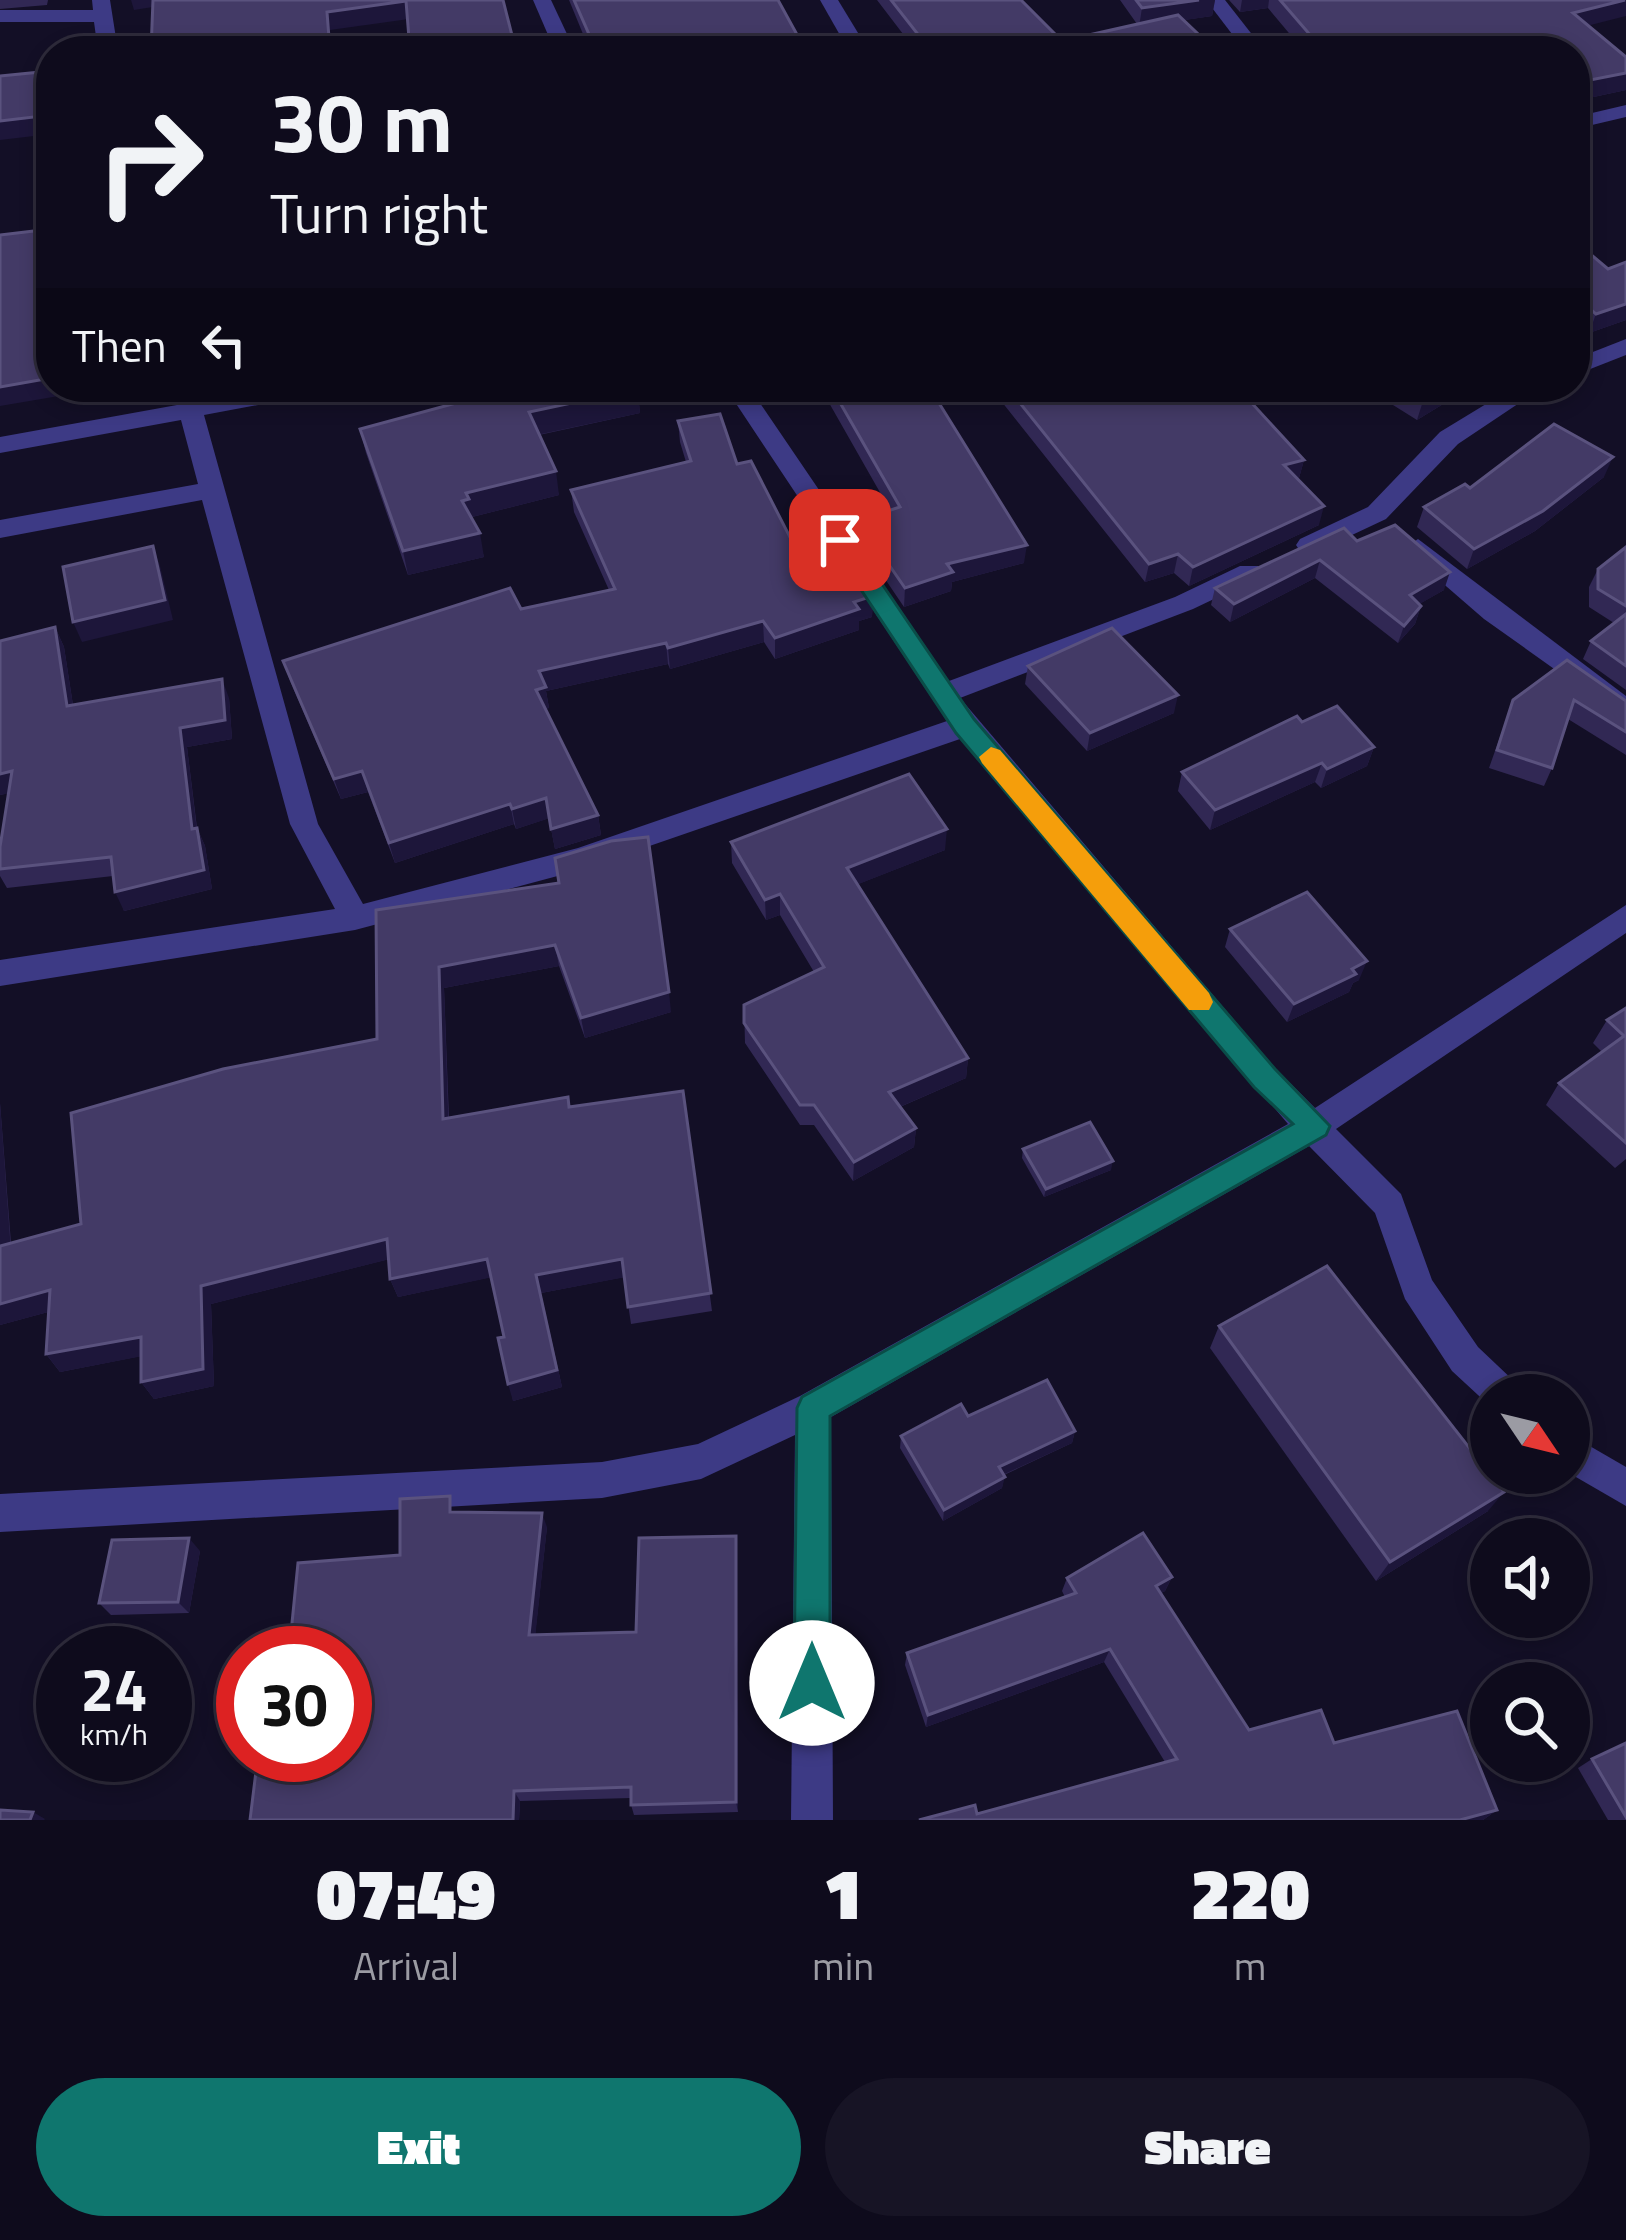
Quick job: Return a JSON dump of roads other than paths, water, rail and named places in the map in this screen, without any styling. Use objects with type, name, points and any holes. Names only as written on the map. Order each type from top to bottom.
[{"type":"street","points":[[542,0],[558,36]]},
{"type":"street","points":[[830,0],[850,36]]},
{"type":"street","points":[[1215,0],[1243,36]]},
{"type":"street","points":[[0,16],[100,8]]},
{"type":"street","points":[[1590,119],[1626,111]]},
{"type":"street","points":[[1590,362],[1626,346]]},
{"type":"street","points":[[0,445],[175,402]]},
{"type":"street","points":[[188,402],[304,824],[356,918]]},
{"type":"street","points":[[747,402],[965,726],[1264,1078],[1389,1205],[1417,1288],[1465,1359],[1481,1374]]},
{"type":"street","points":[[944,693],[1184,603],[1377,513],[1449,438],[1507,402]]},
{"type":"street","points":[[0,529],[210,490]]},
{"type":"street","points":[[1377,513],[1493,612],[1626,710]]},
{"type":"street","points":[[0,973],[356,918],[580,859],[965,726]]},
{"type":"street","points":[[0,1513],[602,1480],[701,1461],[814,1408],[1315,1126],[1626,917]]},
{"type":"street","points":[[812,1820],[814,1408]]},
{"type":"street","points":[[1590,1465],[1626,1488]]}]
